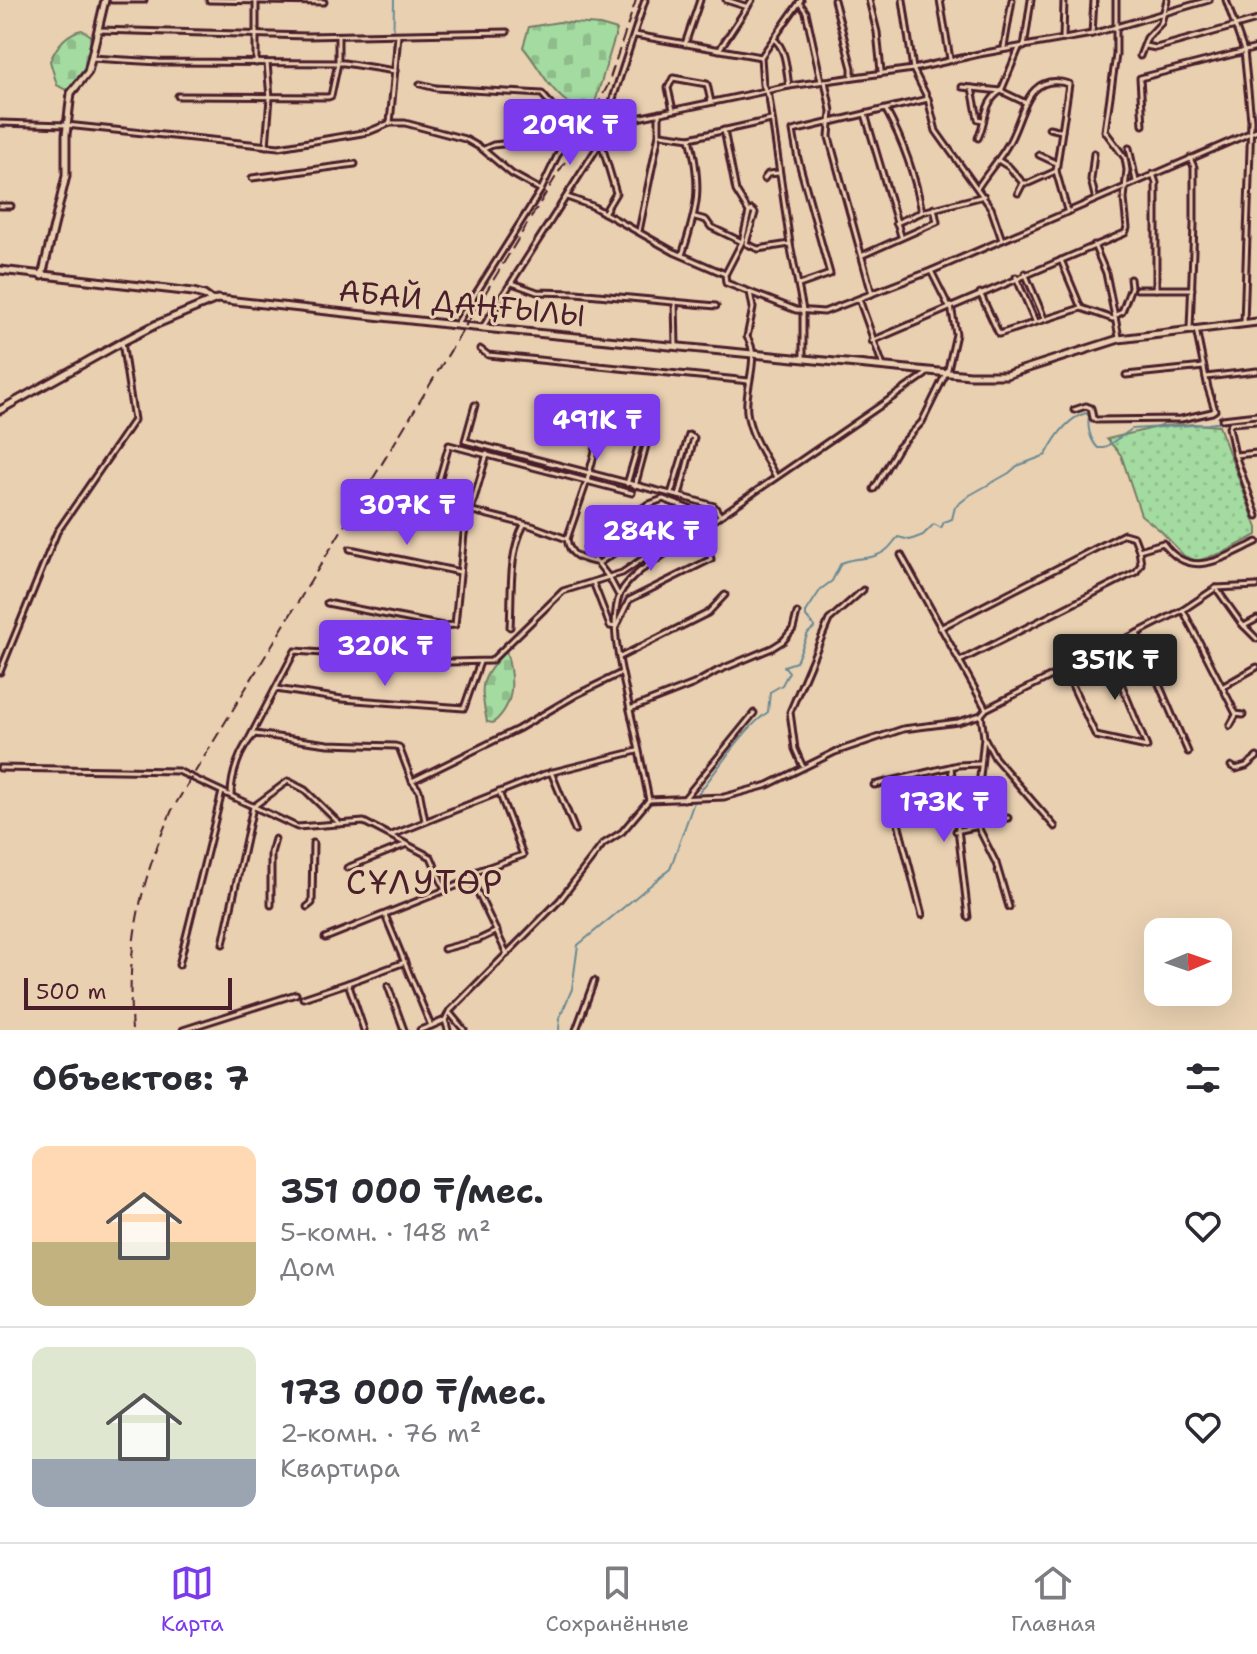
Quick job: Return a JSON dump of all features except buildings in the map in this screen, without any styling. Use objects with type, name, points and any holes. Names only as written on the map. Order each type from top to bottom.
[{"type":"street","points":[[42,276],[66,176],[66,125],[71,93],[88,72],[105,0]]},
{"type":"street","points":[[112,0],[144,0]]},
{"type":"street","points":[[209,0],[324,2]]},
{"type":"street","points":[[483,328],[567,197],[600,139],[645,0]]},
{"type":"street","points":[[685,44],[700,0]]},
{"type":"street","points":[[726,0],[748,7]]},
{"type":"street","points":[[719,50],[752,0]]},
{"type":"street","points":[[834,0],[852,77]]},
{"type":"street","points":[[869,0],[877,32],[881,73]]},
{"type":"street","points":[[903,0],[913,69],[928,99],[936,131],[984,196],[1002,240]]},
{"type":"street","points":[[940,0],[950,60]]},
{"type":"street","points":[[1004,49],[1012,0]]},
{"type":"street","points":[[1024,47],[1031,0]]},
{"type":"street","points":[[1063,39],[1064,0]]},
{"type":"street","points":[[1092,34],[1094,0]]},
{"type":"street","points":[[872,341],[1025,273],[1125,233],[1125,158],[1105,131],[1116,55],[1116,0]]},
{"type":"street","points":[[1140,56],[1147,38],[1161,23],[1167,0]]},
{"type":"street","points":[[604,125],[789,86],[913,69],[1092,34],[1209,0]]},
{"type":"street","points":[[1226,0],[1244,51],[1250,132],[1244,323]]},
{"type":"street","points":[[256,1],[256,63]]},
{"type":"street","points":[[803,359],[803,310],[763,85],[761,57],[800,1],[806,12],[831,111],[829,137],[872,294]]},
{"type":"street","points":[[1145,46],[1156,48],[1257,20]]},
{"type":"street","points":[[99,30],[338,36],[507,32]]},
{"type":"street","points":[[390,123],[398,35]]},
{"type":"street","points":[[634,35],[761,57]]},
{"type":"street","points":[[178,96],[331,96],[338,63],[338,36]]},
{"type":"street","points":[[774,39],[783,52],[789,86]]},
{"type":"street","points":[[978,138],[982,120],[995,95],[1001,91],[1019,48]]},
{"type":"street","points":[[1143,125],[1140,78],[1257,48]]},
{"type":"street","points":[[91,58],[338,63],[395,71]]},
{"type":"street","points":[[266,146],[270,98],[267,63]]},
{"type":"street","points":[[673,110],[668,88],[673,78],[707,84],[711,102]]},
{"type":"street","points":[[978,187],[1017,127],[1024,102],[1039,85],[1049,81],[1069,84],[1056,163],[1067,210]]},
{"type":"street","points":[[420,84],[436,88],[542,94],[567,123],[567,137],[541,190],[456,325]]},
{"type":"street","points":[[962,87],[1001,91],[1024,102]]},
{"type":"street","points":[[972,88],[975,114],[982,120]]},
{"type":"street","points":[[799,285],[830,274],[793,131],[928,99]]},
{"type":"street","points":[[886,109],[903,142],[915,176],[922,212]]},
{"type":"street","points":[[639,231],[659,134],[659,113]]},
{"type":"street","points":[[865,114],[901,236]]},
{"type":"street","points":[[659,134],[690,138],[771,120]]},
{"type":"street","points":[[0,123],[66,125],[279,147],[368,132],[390,123],[405,123],[465,139],[512,174],[541,190]]},
{"type":"street","points":[[1049,128],[1062,131]]},
{"type":"street","points":[[724,130],[736,191],[749,212],[752,210],[755,213],[744,243],[725,274],[726,283],[771,301],[824,312],[931,271],[1257,130]]},
{"type":"street","points":[[483,150],[493,145],[567,137]]},
{"type":"street","points":[[682,256],[695,217],[699,182],[690,138]]},
{"type":"street","points":[[600,139],[616,193],[604,213]]},
{"type":"street","points":[[1129,148],[1136,181]]},
{"type":"street","points":[[1094,153],[1091,180],[1095,198]]},
{"type":"street","points":[[1039,155],[1056,163]]},
{"type":"street","points":[[1074,410],[1091,408],[1096,420],[1181,419],[1215,410],[1193,329],[1194,181],[1190,158]]},
{"type":"street","points":[[998,160],[1023,183]]},
{"type":"street","points":[[252,178],[355,164]]},
{"type":"street","points":[[1018,193],[1017,189],[1023,183],[1056,171]]},
{"type":"street","points":[[764,179],[768,174],[779,173]]},
{"type":"street","points":[[1153,174],[1156,183],[1156,289]]},
{"type":"street","points":[[896,223],[934,208],[984,196]]},
{"type":"street","points":[[567,197],[604,213],[682,256],[725,274]]},
{"type":"street","points":[[0,206],[11,206]]},
{"type":"street","points":[[863,255],[937,222],[934,208]]},
{"type":"street","points":[[695,217],[758,249],[790,244]]},
{"type":"street","points":[[1094,245],[1106,273],[1119,339]]},
{"type":"street","points":[[1061,259],[1081,308]]},
{"type":"street","points":[[0,270],[193,292],[211,300]]},
{"type":"street","points":[[874,489],[898,448],[922,422],[952,359],[956,334],[950,306],[931,271]]},
{"type":"street","points":[[1025,273],[1044,319]]},
{"type":"street","points":[[1016,277],[1035,321]]},
{"type":"street","points":[[980,293],[999,334],[1081,308],[1113,317],[1122,312],[1131,287],[1130,279]]},
{"type":"street","points":[[512,283],[537,292],[716,306]]},
{"type":"street","points":[[1137,289],[1192,289]]},
{"type":"street","points":[[750,292],[753,308],[747,337],[753,353],[746,397],[747,416],[776,477]]},
{"type":"street","name":"АБАЙ ДАҢҒЫЛЫ","points":[[0,410],[122,342],[211,300],[234,299],[483,328],[946,373],[1006,375],[1119,339],[1257,322]]},
{"type":"street","points":[[859,299],[883,366]]},
{"type":"street","points":[[675,302],[676,347]]},
{"type":"street","points":[[0,672],[57,532],[134,420],[122,342]]},
{"type":"street","points":[[480,349],[488,355],[749,381]]},
{"type":"street","points":[[1126,375],[1204,367]]},
{"type":"street","points":[[649,800],[621,673],[616,627],[619,596],[626,583],[927,371]]},
{"type":"street","points":[[1206,377],[1257,371]]},
{"type":"street","points":[[599,563],[575,556],[569,549],[567,539],[587,481],[608,403]]},
{"type":"street","points":[[475,405],[465,441],[714,506],[720,515]]},
{"type":"street","points":[[1222,419],[1257,418]]},
{"type":"street","points":[[1257,418],[1231,423],[1229,427],[1235,455],[1257,516]]},
{"type":"street","points":[[627,484],[643,424],[649,424],[635,486]]},
{"type":"street","points":[[671,494],[689,435],[694,438],[679,496]]},
{"type":"street","points":[[433,501],[449,445],[632,493]]},
{"type":"street","points":[[1235,455],[1257,453]]},
{"type":"street","points":[[327,603],[443,626],[455,625],[464,534],[487,454]]},
{"type":"street","points":[[1247,486],[1257,485]]},
{"type":"street","points":[[389,490],[567,539]]},
{"type":"street","points":[[616,627],[629,600],[711,559],[701,519],[695,511],[663,499],[647,505],[586,548],[619,596]]},
{"type":"street","points":[[231,796],[235,773],[249,739],[295,651],[491,661],[563,591],[610,579],[701,519]]},
{"type":"street","points":[[599,563],[657,524]]},
{"type":"street","points":[[510,627],[512,571],[516,546],[524,525]]},
{"type":"street","points":[[940,628],[1124,534],[1134,537],[1141,564],[1136,572],[960,661]]},
{"type":"street","points":[[1139,550],[1163,543],[1176,559],[1189,564],[1202,564],[1221,559],[1257,542]]},
{"type":"street","points":[[350,549],[460,572]]},
{"type":"street","points":[[901,555],[986,709]]},
{"type":"street","points":[[593,582],[610,626],[616,627]]},
{"type":"street","points":[[420,1030],[445,1020],[449,1012],[560,900],[603,844],[622,832],[649,800],[729,795],[768,785],[803,766],[903,729],[958,722],[981,715],[986,709],[1183,610],[1216,588],[1257,586]]},
{"type":"street","points":[[1216,588],[1257,639]]},
{"type":"street","points":[[803,766],[795,749],[790,712],[829,620],[863,590]]},
{"type":"street","points":[[620,657],[708,613],[725,595]]},
{"type":"street","points":[[1183,610],[1237,715]]},
{"type":"street","points":[[630,709],[772,648],[793,629],[797,613]]},
{"type":"street","points":[[1244,626],[1257,619]]},
{"type":"street","points":[[1137,633],[1188,752]]},
{"type":"street","points":[[1065,670],[1096,736],[1144,747],[1148,745],[1107,649]]},
{"type":"street","points":[[276,689],[342,699],[459,709],[464,708],[480,662]]},
{"type":"street","points":[[1221,687],[1257,667]]},
{"type":"street","points":[[412,781],[518,729],[587,688],[621,673]]},
{"type":"street","points":[[684,799],[754,713]]},
{"type":"street","points":[[981,715],[984,737],[979,824],[996,863],[1009,907]]},
{"type":"street","points":[[1237,715],[1243,715]]},
{"type":"street","points":[[1230,726],[1237,715]]},
{"type":"street","points":[[249,739],[255,734],[328,744],[395,746],[419,790],[425,821]]},
{"type":"street","points":[[984,737],[995,758],[1055,827]]},
{"type":"street","points":[[390,836],[551,772],[637,751]]},
{"type":"street","points":[[1231,766],[1236,769],[1246,766],[1257,757]]},
{"type":"street","points":[[874,785],[951,767],[981,764]]},
{"type":"street","points":[[951,767],[968,917]]},
{"type":"street","points":[[0,768],[178,771],[297,827],[364,822],[431,857],[445,890]]},
{"type":"street","points":[[551,772],[575,830]]},
{"type":"street","points":[[223,944],[253,807],[288,781],[305,790],[340,824]]},
{"type":"street","points":[[887,781],[922,915]]},
{"type":"street","points":[[179,965],[222,792]]},
{"type":"street","points":[[499,792],[523,855],[470,873],[507,954]]},
{"type":"street","points":[[956,831],[1008,818]]},
{"type":"street","points":[[271,905],[271,853],[275,839]]},
{"type":"street","points":[[307,907],[312,903],[313,843]]},
{"type":"street","points":[[347,868],[407,844]]},
{"type":"street","points":[[325,938],[473,879]]},
{"type":"street","points":[[385,915],[431,1026]]},
{"type":"street","points":[[444,949],[478,940],[497,931]]},
{"type":"street","points":[[303,998],[405,962]]},
{"type":"street","points":[[576,1030],[594,981]]},
{"type":"street","points":[[348,983],[364,1030]]},
{"type":"street","points":[[388,986],[404,1030]]},
{"type":"street","points":[[183,1030],[296,994]]},
{"type":"street","points":[[449,1012],[464,1030]]},
{"type":"street","points":[[445,1020],[448,1030]]},
{"type":"green space","points":[[559,22],[600,25],[617,30],[593,109],[575,107],[565,101],[551,87],[523,47],[529,27]]},
{"type":"green space","points":[[82,30],[90,35],[88,59],[78,80],[66,90],[57,85],[50,61],[62,41]]},
{"type":"green space","points":[[1162,426],[1219,426],[1257,528],[1257,535],[1225,552],[1197,561],[1184,556],[1141,515],[1121,455],[1107,439]]},
{"type":"green space","points":[[506,650],[511,680],[510,698],[501,715],[493,723],[487,722],[484,682]]},
{"type":"waterway","points":[[393,61],[394,0]]},
{"type":"waterway","points":[[697,795],[740,739],[768,712],[770,692],[782,685],[789,672],[784,666],[796,662],[808,633],[815,627],[806,617],[806,612],[821,589],[832,581],[841,563],[880,554],[898,537],[910,540],[923,535],[934,524],[941,528],[944,522],[952,519],[955,507],[970,495],[1017,466],[1046,455],[1067,424],[1086,413],[1091,437],[1098,448],[1104,448],[1132,429],[1257,417]]},
{"type":"waterway","points":[[559,1030],[560,1017],[572,989],[578,945],[670,869],[694,802]]},
{"type":"railway","points":[[132,1030],[131,971],[137,917],[151,864],[172,810],[583,132],[607,87],[636,0]]},
{"type":"district","name":"СҰЛУТӨР","points":[[425,882]]}]
